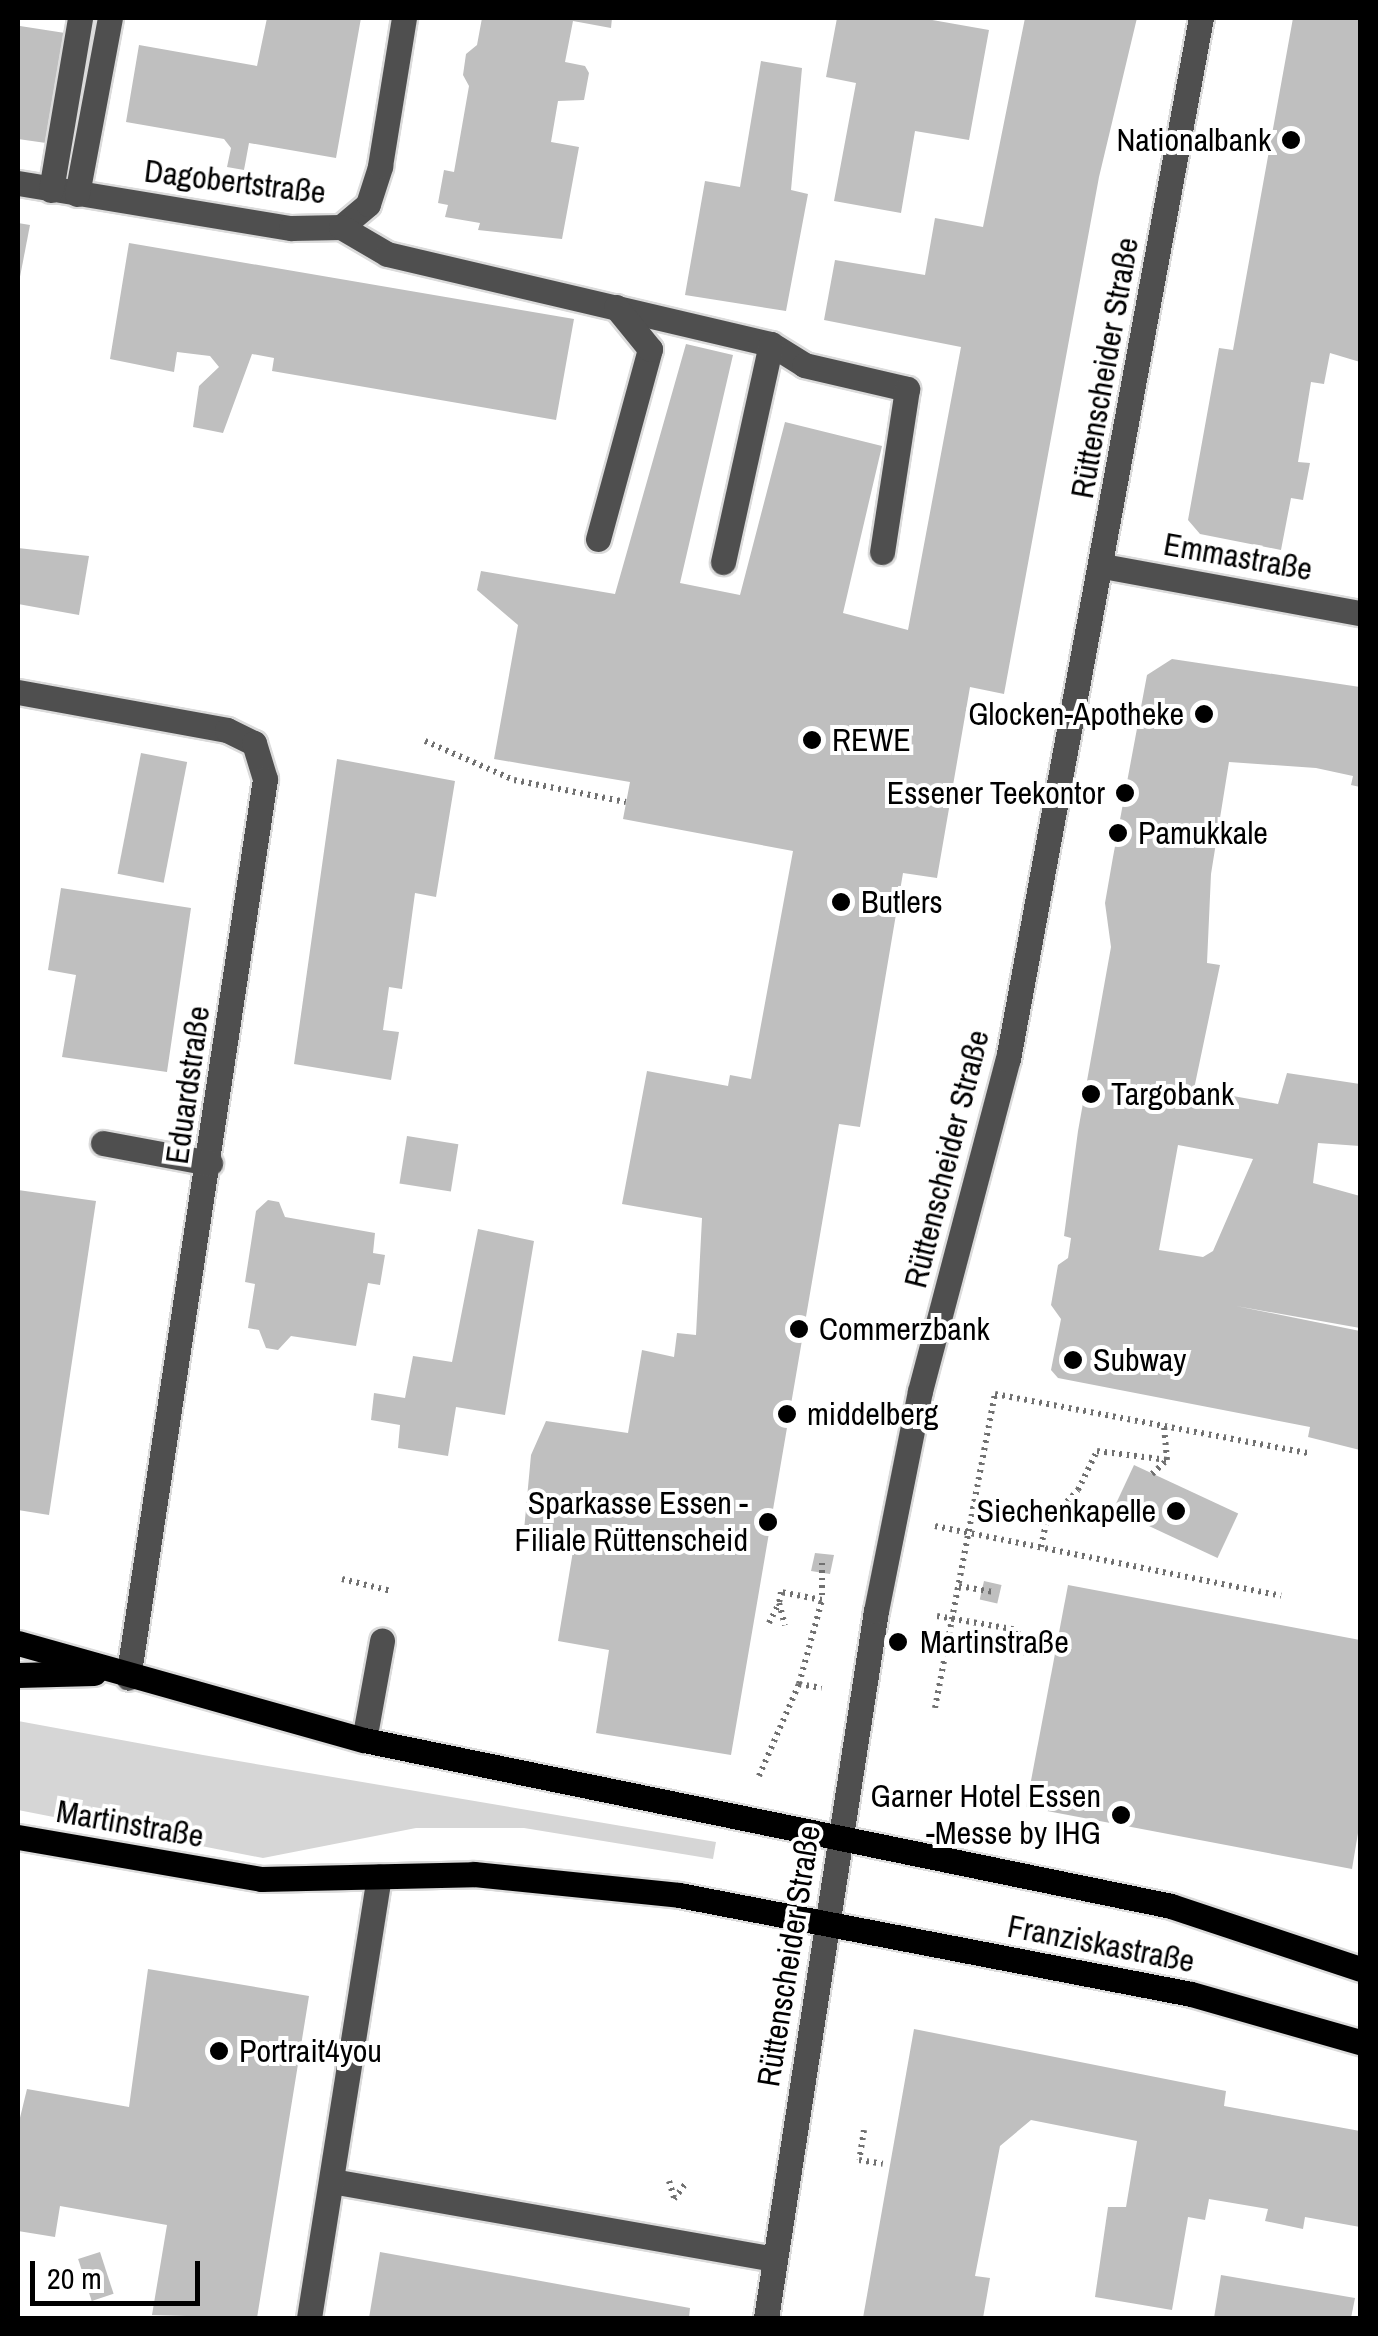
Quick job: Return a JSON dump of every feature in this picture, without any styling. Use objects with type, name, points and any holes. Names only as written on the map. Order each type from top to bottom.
[{"type":"main road","points":[[18,1643],[116,1675],[364,1740],[840,1837]]},
{"type":"main road","points":[[18,1675],[116,1675]]},
{"type":"main road","name":"Martinstraße","points":[[18,1837],[261,1879],[474,1874],[588,1882],[826,1927]]},
{"type":"main road","name":"Franziskastraße","points":[[840,1837],[1171,1906],[1360,1969]]},
{"type":"main road","name":"Franziskastraße","points":[[826,1927],[1191,1994],[1360,2042]]},
{"type":"street","points":[[51,190],[80,18]]},
{"type":"street","points":[[77,194],[110,18]]},
{"type":"street","name":"Dagobertstraße","points":[[18,184],[291,228],[340,227],[368,204],[380,166],[404,18]]},
{"type":"street","name":"Rüttenscheider Straße","points":[[766,2318],[894,1518],[920,1391],[1008,1059],[1103,566],[1201,18]]},
{"type":"street","points":[[340,227],[387,254],[771,344],[804,365],[907,388],[882,552]]},
{"type":"street","points":[[598,539],[650,349],[616,307]]},
{"type":"street","points":[[723,562],[771,344]]},
{"type":"street","name":"Emmastraße","points":[[1103,566],[1360,613]]},
{"type":"street","name":"Eduardstraße","points":[[18,692],[228,730],[254,743],[266,779],[210,1163],[116,1675]]},
{"type":"street","points":[[102,1144],[210,1163]]},
{"type":"street","points":[[364,1740],[382,1641]]},
{"type":"street","points":[[309,2318],[379,1878]]},
{"type":"street","points":[[332,2180],[774,2259]]},
{"type":"path","points":[[425,741],[514,780],[626,802]]},
{"type":"path","points":[[935,1708],[995,1394],[1307,1453]]},
{"type":"path","points":[[1164,1427],[1167,1460]]},
{"type":"path","points":[[1041,1547],[1046,1523],[1078,1490],[1097,1451],[1167,1460]]},
{"type":"path","points":[[1152,1474],[1167,1460]]},
{"type":"path","points":[[894,1518],[1281,1596]]},
{"type":"path","points":[[759,1776],[799,1684],[822,1600],[822,1563]]},
{"type":"path","points":[[342,1579],[391,1592]]},
{"type":"path","points":[[958,1586],[992,1592]]},
{"type":"path","points":[[769,1623],[781,1592],[822,1600]]},
{"type":"path","points":[[779,1603],[785,1624]]},
{"type":"path","points":[[937,1616],[1018,1630]]},
{"type":"path","points":[[1005,1653],[1018,1630]]},
{"type":"path","points":[[1018,1630],[1022,1655]]},
{"type":"path","points":[[799,1684],[827,1689]]},
{"type":"path","points":[[864,2130],[858,2160],[884,2164]]},
{"type":"path","points":[[669,2180],[674,2198],[687,2182]]},
{"type":"shaded area","points":[[18,1721],[716,1842],[713,1859],[524,1828],[416,1828],[263,1858],[18,1810]]},
{"type":"building","points":[[18,18],[20,26],[65,33],[46,143],[18,139]]},
{"type":"building","points":[[267,18],[361,18],[336,158],[249,143],[244,170],[227,167],[231,148],[224,139],[126,122],[139,45],[257,66]]},
{"type":"building","points":[[482,18],[612,18],[611,28],[573,21],[565,62],[585,66],[589,73],[584,100],[558,101],[551,142],[579,147],[562,239],[478,230],[480,223],[445,217],[448,205],[438,203],[444,170],[454,172],[469,86],[463,75],[466,54],[477,45]]},
{"type":"building","points":[[837,18],[921,18],[989,30],[969,140],[915,131],[901,213],[834,201],[856,83],[826,77]]},
{"type":"building","points":[[1025,18],[1137,18],[1099,177],[1004,694],[970,687],[937,878],[903,873],[860,1127],[839,1124],[731,1755],[596,1733],[609,1650],[558,1641],[573,1551],[523,1541],[531,1455],[546,1421],[628,1433],[642,1350],[674,1357],[677,1333],[696,1335],[702,1218],[622,1204],[647,1071],[728,1086],[730,1075],[751,1079],[793,851],[623,819],[630,782],[494,759],[518,625],[477,590],[481,571],[615,594],[686,344],[733,355],[680,583],[740,595],[785,422],[882,446],[843,613],[908,630],[961,347],[824,320],[835,260],[925,275],[935,218],[983,227]]},
{"type":"building","points":[[1293,18],[1360,18],[1360,362],[1330,353],[1324,384],[1311,382],[1298,462],[1310,463],[1303,500],[1291,498],[1281,550],[1200,534],[1188,520],[1219,348],[1233,350]]},
{"type":"building","points":[[761,61],[802,68],[791,190],[808,194],[786,311],[685,295],[705,181],[740,187]]},
{"type":"building","points":[[18,223],[30,225],[19,282],[18,282]]},
{"type":"building","points":[[129,243],[574,319],[556,420],[272,371],[274,358],[252,354],[223,433],[193,427],[199,386],[219,367],[210,356],[177,352],[174,372],[110,359]]},
{"type":"building","points":[[18,548],[89,556],[79,615],[18,604]]},
{"type":"building","points":[[1172,659],[1360,687],[1360,787],[1351,785],[1353,776],[1316,768],[1229,762],[1211,874],[1207,963],[1220,965],[1194,1089],[1278,1104],[1287,1073],[1360,1084],[1360,1146],[1318,1143],[1313,1183],[1360,1196],[1360,1328],[1236,1306],[1360,1331],[1360,1450],[1308,1437],[1310,1427],[1058,1378],[1051,1370],[1061,1319],[1051,1305],[1058,1265],[1068,1258],[1071,1238],[1064,1236],[1078,1131],[1111,947],[1105,903],[1147,675]],"holes":[[[1178,1145],[1253,1159],[1213,1251],[1203,1257],[1159,1250]]]},
{"type":"building","points":[[141,753],[187,762],[164,883],[118,874]]},
{"type":"building","points":[[337,759],[455,781],[436,897],[415,893],[402,989],[389,987],[383,1030],[399,1032],[391,1080],[294,1064]]},
{"type":"building","points":[[61,888],[191,908],[167,1072],[62,1057],[76,975],[48,970]]},
{"type":"building","points":[[407,1136],[458,1144],[451,1192],[399,1183]]},
{"type":"building","points":[[18,1190],[96,1201],[49,1515],[18,1510]]},
{"type":"building","points":[[268,1200],[279,1202],[285,1217],[375,1233],[373,1253],[385,1255],[380,1285],[368,1283],[356,1346],[291,1336],[278,1350],[266,1348],[259,1330],[248,1328],[255,1284],[245,1282],[256,1211]]},
{"type":"building","points":[[478,1229],[534,1241],[505,1415],[456,1407],[448,1456],[398,1448],[400,1425],[371,1420],[374,1393],[405,1398],[413,1356],[452,1362]]},
{"type":"building","name":"Siechenkapelle","points":[[1134,1465],[1238,1514],[1218,1558],[1113,1509]]},
{"type":"building","points":[[815,1553],[834,1555],[830,1574],[811,1571]]},
{"type":"building","points":[[984,1581],[1002,1585],[997,1604],[980,1600]]},
{"type":"building","points":[[1068,1585],[1360,1640],[1360,1821],[1352,1869],[1026,1807]]},
{"type":"building","points":[[148,1969],[309,1996],[257,2318],[152,2315],[167,2225],[60,2206],[55,2237],[18,2231],[18,2126],[27,2089],[129,2107]]},
{"type":"building","points":[[914,2029],[1226,2091],[1224,2106],[1360,2131],[1360,2227],[1305,2217],[1303,2229],[1265,2221],[1268,2209],[1209,2199],[1205,2220],[1188,2217],[1172,2310],[1095,2297],[1108,2207],[1126,2207],[1137,2141],[1031,2120],[1000,2146],[975,2276],[990,2278],[983,2318],[863,2318]]},
{"type":"building","points":[[100,2252],[114,2294],[92,2301],[78,2259]]},
{"type":"building","points":[[380,2252],[690,2308],[689,2318],[369,2318]]},
{"type":"building","points":[[1221,2275],[1355,2298],[1351,2318],[1214,2318]]},
{"type":"place","name":"Nationalbank","points":[[1291,140]]},
{"type":"place","name":"Glocken-Apotheke","points":[[1204,714]]},
{"type":"place","name":"REWE","points":[[812,740]]},
{"type":"place","name":"Essener Teekontor","points":[[1125,793]]},
{"type":"place","name":"Pamukkale","points":[[1118,833]]},
{"type":"place","name":"Butlers","points":[[841,902]]},
{"type":"place","name":"Targobank","points":[[1091,1094]]},
{"type":"place","name":"Commerzbank","points":[[799,1329]]},
{"type":"place","name":"Subway","points":[[1073,1360]]},
{"type":"place","name":"middelberg","points":[[787,1414]]},
{"type":"place","name":"Siechenkapelle","points":[[1176,1511]]},
{"type":"place","name":"Sparkasse Essen - Filiale Rüttenscheid","points":[[768,1522]]},
{"type":"place","name":"Martinstraße","points":[[898,1642]]},
{"type":"place","name":"Garner Hotel Essen -Messe by IHG","points":[[1121,1815]]},
{"type":"place","name":"Portrait4you","points":[[219,2051]]}]
